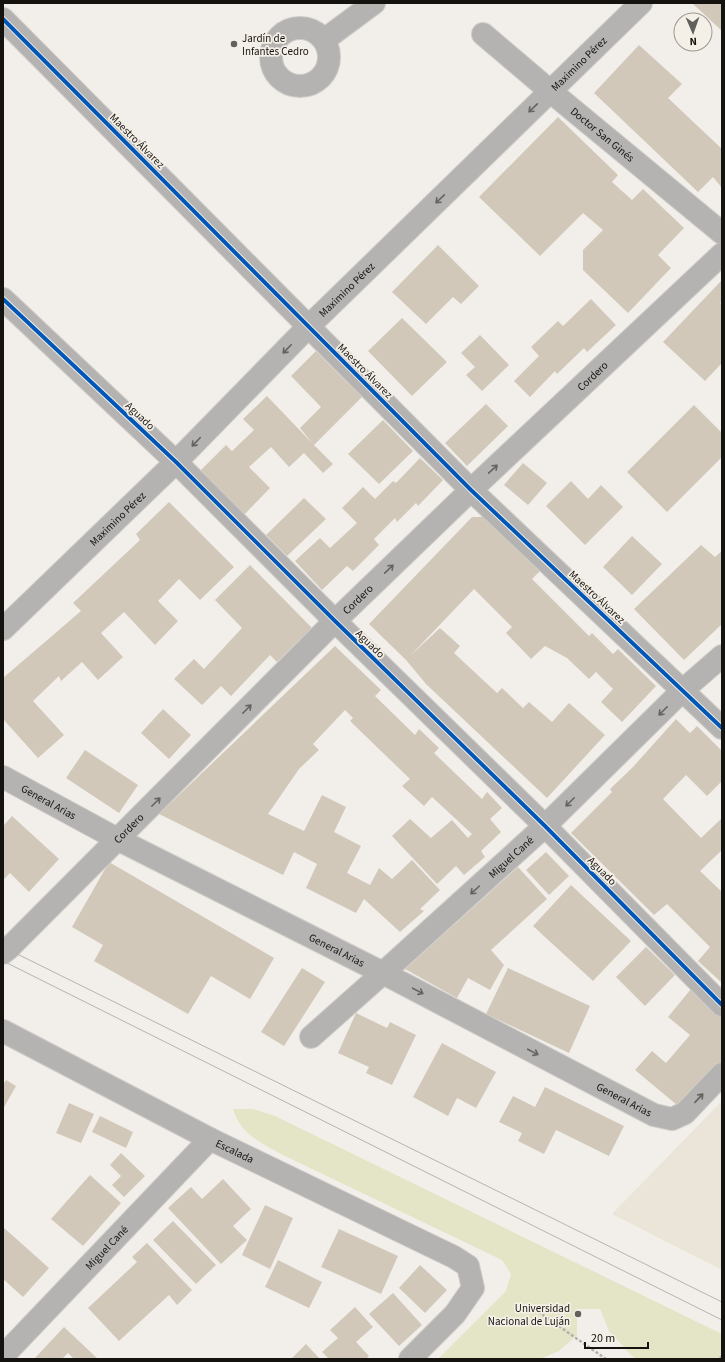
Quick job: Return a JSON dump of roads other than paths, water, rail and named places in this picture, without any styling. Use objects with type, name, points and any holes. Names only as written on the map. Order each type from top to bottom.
[{"type":"street","points":[[324,40],[374,3]]},
{"type":"street","name":"Maximino Pérez","points":[[3,630],[176,462],[308,327],[641,3]]},
{"type":"street","name":"Maestro Álvarez","points":[[3,19],[471,490],[722,728]]},
{"type":"street","name":"Doctor San Ginés","points":[[484,34],[550,91],[722,233]]},
{"type":"street","name":"Cordero","points":[[3,953],[119,840],[335,621],[471,490],[722,254]]},
{"type":"street","name":"Aguado","points":[[3,299],[176,462],[335,621],[545,826],[722,1004]]},
{"type":"street","name":"Miguel Cané","points":[[311,1037],[545,826],[683,690],[722,656]]},
{"type":"street","name":"General Arias","points":[[3,777],[119,840],[383,973],[654,1116],[672,1119],[685,1113],[722,1074]]},
{"type":"street","name":"Escalada","points":[[3,1030],[210,1139],[447,1253],[468,1266],[472,1288],[455,1314],[410,1359]]},
{"type":"street","name":"Miguel Cané","points":[[3,1356],[210,1139]]},
{"type":"tram line","points":[[3,947],[722,1302]]},
{"type":"tram line","points":[[3,961],[722,1320]]},
{"type":"place","name":"Jardín de Infantes Cedro","points":[[234,44]]},
{"type":"place","name":"Universidad Nacional de Luján","points":[[578,1314]]}]
